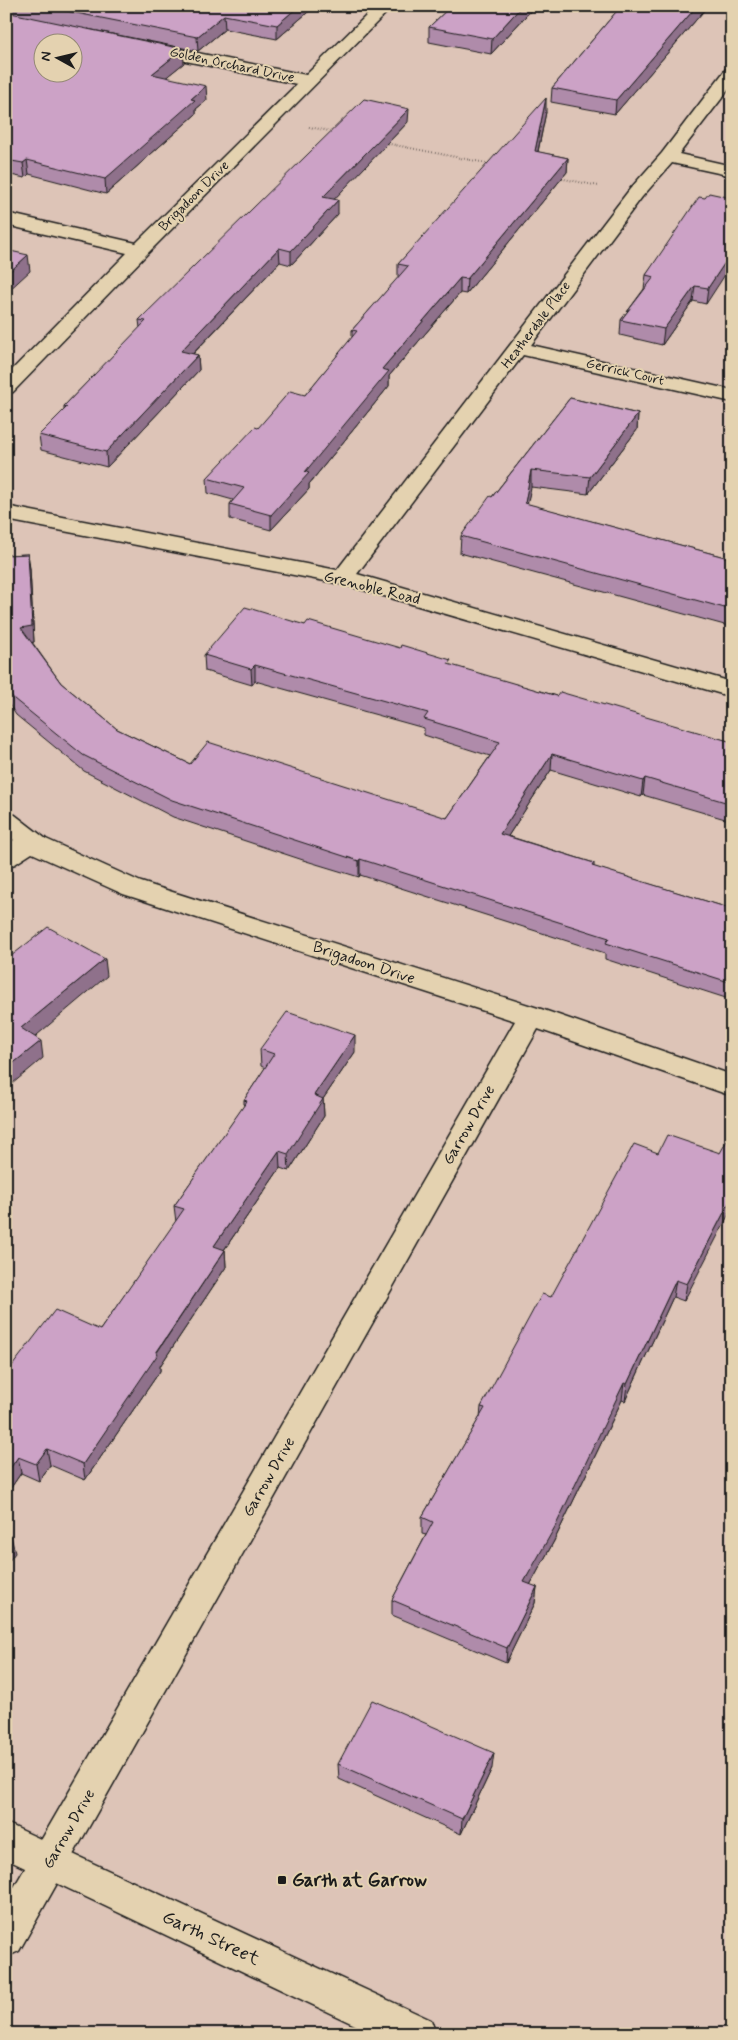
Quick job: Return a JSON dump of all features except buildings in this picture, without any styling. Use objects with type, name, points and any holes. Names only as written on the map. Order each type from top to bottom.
[{"type":"street","name":"Brigadoon Drive","points":[[6,388],[140,250],[385,6]]},
{"type":"street","name":"Golden Orchard Drive","points":[[130,44],[310,81]]},
{"type":"street","name":"Heatherdale Place","points":[[343,578],[636,193],[668,157],[732,73]]},
{"type":"street","points":[[668,157],[732,170]]},
{"type":"street","points":[[6,219],[140,250]]},
{"type":"street","name":"Gerrick Court","points":[[518,348],[732,396]]},
{"type":"street","name":"Grenoble Road","points":[[6,513],[343,578],[732,690]]},
{"type":"street","name":"Brigadoon Drive","points":[[6,821],[37,845],[102,875],[162,899],[530,1016],[732,1086]]},
{"type":"street","points":[[6,858],[32,840]]},
{"type":"street","name":"Garrow Drive","points":[[6,1938],[530,1016]]},
{"type":"street","name":"Garth Street","points":[[6,1840],[416,2034]]},
{"type":"path","points":[[272,120],[342,134]]},
{"type":"path","points":[[381,142],[496,165]]},
{"type":"path","points":[[554,177],[636,193]]},
{"type":"place","name":"Garth at Garrow","points":[[282,1880]]}]
